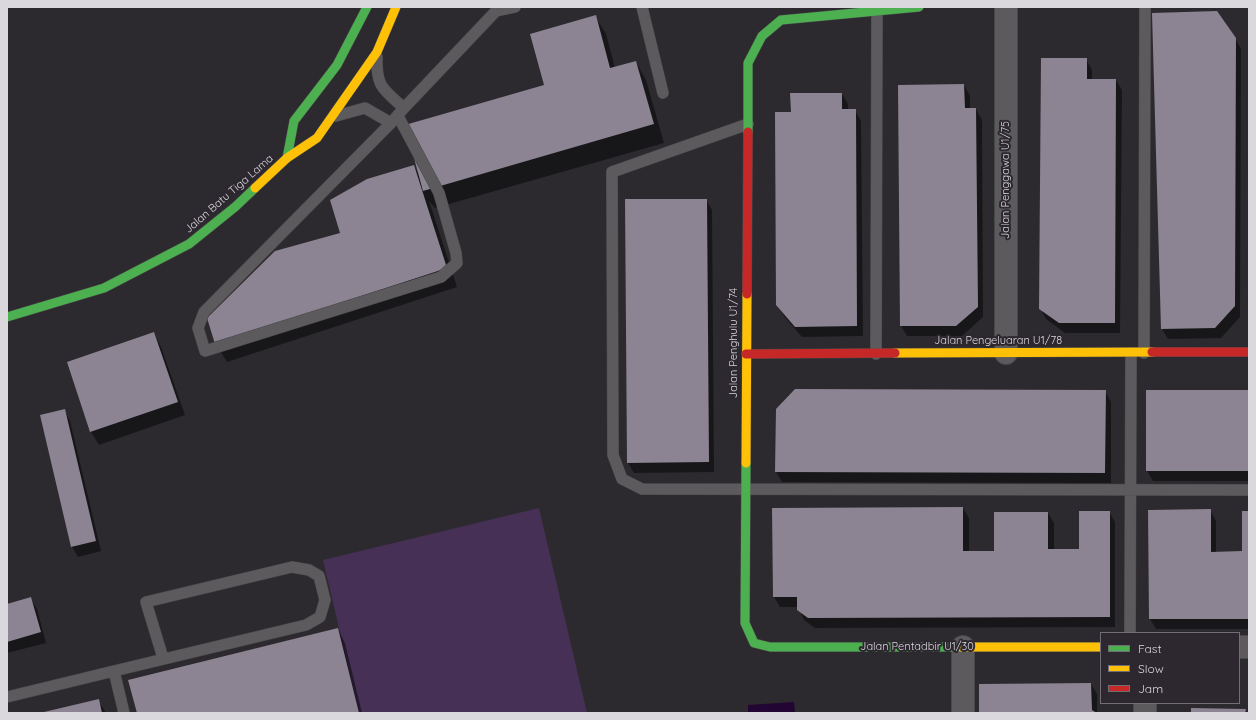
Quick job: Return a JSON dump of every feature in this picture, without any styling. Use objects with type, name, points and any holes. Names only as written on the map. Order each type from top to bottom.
[{"type":"street","points":[[287,158],[294,121],[337,65],[367,7]]},
{"type":"street","name":"Jalan Batu Tiga Lama","points":[[7,317],[104,288],[190,244],[235,207],[287,158],[317,138],[334,116],[377,52],[396,7]]},
{"type":"street","points":[[877,10],[919,7]]},
{"type":"street","name":"Jalan Penggawa U1/75","points":[[1006,7],[1006,353]]},
{"type":"street","name":"Jalan Penghulu U1/74","points":[[745,623],[748,63],[762,36],[781,20],[877,10]]},
{"type":"street","name":"Jalan Pengeluaran U1/78","points":[[746,354],[1249,352]]},
{"type":"street","name":"Jalan Pentadbir U1/30","points":[[745,623],[754,642],[770,647],[1100,647]]},
{"type":"street","points":[[963,647],[963,713]]},
{"type":"lane","points":[[377,52],[377,67],[381,87],[397,116],[440,193],[456,253],[457,263],[441,276],[205,351],[198,328],[204,312],[397,116],[496,11],[515,7]]},
{"type":"lane","points":[[642,7],[663,93]]},
{"type":"lane","points":[[1144,353],[1145,7]]},
{"type":"lane","points":[[876,354],[877,10]]},
{"type":"lane","points":[[334,116],[365,108],[397,116]]},
{"type":"lane","points":[[748,124],[612,172],[614,455],[622,479],[642,488],[1249,490]]},
{"type":"lane","points":[[1130,632],[1132,353]]},
{"type":"lane","points":[[7,697],[163,658],[306,625],[320,617],[325,600],[319,576],[309,570],[292,567],[146,602],[163,658]]},
{"type":"lane","points":[[114,671],[124,713]]},
{"type":"shaded area","points":[[539,508],[587,713],[359,713],[323,560]]},
{"type":"shaded area","points":[[794,702],[795,713],[748,713],[748,705]]},
{"type":"building","points":[[1217,11],[1236,38],[1235,306],[1215,328],[1161,329],[1152,13]]},
{"type":"building","points":[[596,15],[610,68],[636,61],[654,124],[423,191],[405,125],[544,85],[530,34]]},
{"type":"building","points":[[1041,58],[1087,58],[1087,79],[1116,79],[1115,323],[1059,323],[1039,309]]},
{"type":"building","points":[[964,84],[965,108],[976,108],[978,307],[956,326],[900,326],[898,85]]},
{"type":"building","points":[[790,93],[842,93],[842,109],[856,109],[857,326],[795,327],[776,305],[775,112],[791,112]]},
{"type":"building","points":[[414,165],[447,268],[215,344],[207,318],[275,251],[340,233],[330,200],[367,179]]},
{"type":"building","points":[[625,199],[707,199],[709,462],[627,463]]},
{"type":"building","points":[[154,332],[178,402],[90,432],[67,362]]},
{"type":"building","points":[[795,389],[1106,390],[1105,473],[775,472],[776,409]]},
{"type":"building","points":[[1146,390],[1249,390],[1249,471],[1146,471]]},
{"type":"building","points":[[65,409],[96,541],[71,547],[40,415]]},
{"type":"building","points":[[963,507],[963,551],[994,551],[994,512],[1048,512],[1048,549],[1079,549],[1079,511],[1110,511],[1110,617],[808,618],[797,610],[797,597],[773,597],[772,508]]},
{"type":"building","points":[[1211,509],[1211,552],[1242,551],[1242,511],[1249,511],[1249,619],[1149,619],[1148,510]]},
{"type":"building","points":[[31,597],[41,632],[7,642],[7,604]]},
{"type":"building","points":[[338,628],[359,713],[137,713],[128,680]]},
{"type":"building","points":[[1091,683],[1092,710],[1097,713],[979,713],[979,684]]},
{"type":"building","points":[[99,699],[102,713],[44,713],[44,712]]},
{"type":"building","points":[[1191,708],[1246,709],[1245,713],[1191,713]]},
{"type":"traffic: fast","points":[[287,158],[294,121],[337,65],[367,7]]},
{"type":"traffic: fast","points":[[748,132],[748,63],[762,36],[781,20],[919,7]]},
{"type":"traffic: fast","points":[[7,317],[104,288],[189,244],[235,207],[255,188]]},
{"type":"traffic: fast","points":[[746,463],[745,623],[754,643],[770,647],[961,647]]},
{"type":"traffic: slow","points":[[255,188],[287,158],[317,138],[377,52],[396,7]]},
{"type":"traffic: slow","points":[[746,463],[747,294]]},
{"type":"traffic: slow","points":[[895,353],[1152,352]]},
{"type":"traffic: slow","points":[[961,647],[1100,647]]},
{"type":"traffic: jam","points":[[747,294],[748,132]]},
{"type":"traffic: jam","points":[[1152,352],[1249,352]]},
{"type":"traffic: jam","points":[[746,354],[895,353]]}]
